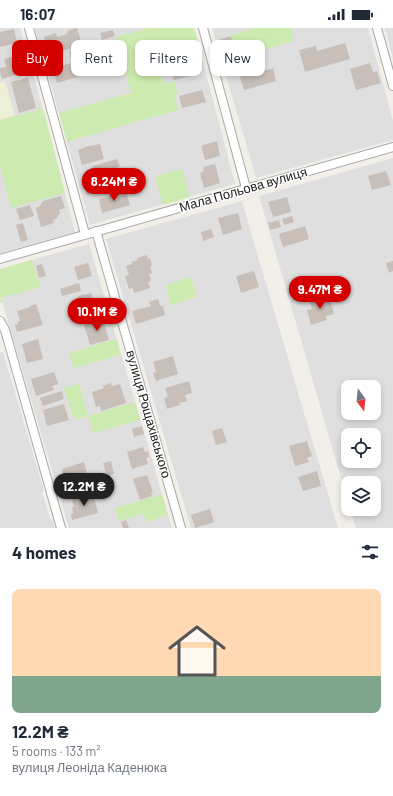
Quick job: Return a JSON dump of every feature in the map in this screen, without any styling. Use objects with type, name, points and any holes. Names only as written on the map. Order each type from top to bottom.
[{"type":"street","points":[[29,28],[85,234]]},
{"type":"street","points":[[203,28],[246,188]]},
{"type":"street","points":[[377,28],[393,86]]},
{"type":"street","name":"Мала Польова вулиця","points":[[0,259],[393,147]]},
{"type":"street","name":"вулиця Рощахівського","points":[[96,231],[181,528]]},
{"type":"street","points":[[0,321],[5,330],[61,528]]},
{"type":"shaded area","points":[[0,28],[20,28],[23,40],[12,40],[12,76],[34,76],[75,232],[0,253]]},
{"type":"shaded area","points":[[35,28],[194,28],[197,40],[135,40],[135,76],[202,76],[202,58],[235,184],[90,225],[48,76],[63,76],[63,40],[38,40]]},
{"type":"shaded area","points":[[212,28],[368,28],[393,121],[393,140],[256,178],[226,76],[265,76],[265,40],[216,40]]},
{"type":"shaded area","points":[[385,28],[393,28],[393,59]]},
{"type":"shaded area","points":[[393,158],[393,528],[356,528],[352,516],[381,516],[381,476],[341,476],[341,478],[259,196]]},
{"type":"shaded area","points":[[242,201],[338,528],[191,528],[106,239]]},
{"type":"shaded area","points":[[89,244],[172,528],[69,528],[0,294],[0,269]]},
{"type":"shaded area","points":[[0,352],[3,352],[44,491],[42,492],[50,519],[52,519],[55,528],[0,528]]},
{"type":"green space","points":[[149,28],[194,28],[198,40],[135,40],[135,76],[162,76],[164,84],[174,81],[178,94],[174,95],[178,110],[67,142],[59,113],[131,93],[126,76],[127,40],[117,40],[116,37]]},
{"type":"green space","points":[[254,28],[291,28],[294,41],[265,50],[265,40],[233,40],[231,35]]},
{"type":"green space","points":[[5,81],[15,116],[0,120],[0,83]]},
{"type":"green space","points":[[43,109],[65,193],[11,208],[0,167],[0,120]]},
{"type":"green space","points":[[182,169],[190,197],[163,205],[155,176]]},
{"type":"green space","points":[[32,260],[41,287],[1,298],[2,302],[0,303],[0,269]]},
{"type":"green space","points":[[191,277],[197,297],[171,305],[165,285]]},
{"type":"green space","points":[[116,339],[121,355],[74,368],[69,353]]},
{"type":"green space","points":[[79,384],[88,416],[74,420],[64,388]]},
{"type":"green space","points":[[135,402],[140,420],[93,433],[88,416]]},
{"type":"green space","points":[[162,494],[168,515],[146,522],[143,514],[119,521],[115,508]]},
{"type":"building","points":[[77,28],[81,40],[71,40],[71,48],[63,51],[63,40],[45,40],[44,37],[56,33],[57,37],[67,34],[67,31]]},
{"type":"building","points":[[14,29],[16,40],[12,40],[12,44],[0,47],[0,32]]},
{"type":"building","points":[[113,30],[115,36],[102,40],[100,33]]},
{"type":"building","points":[[231,36],[232,40],[219,40]]},
{"type":"building","points":[[345,43],[350,59],[305,72],[299,50],[316,46],[317,51]]},
{"type":"building","points":[[12,57],[12,76],[2,79],[0,68],[6,67],[4,59]]},
{"type":"building","points":[[71,63],[71,76],[80,76],[57,83],[55,76],[63,76],[63,65]]},
{"type":"building","points":[[370,63],[373,72],[377,71],[381,83],[356,90],[350,69]]},
{"type":"building","points":[[273,68],[276,81],[244,90],[240,76],[265,76],[265,70]]},
{"type":"building","points":[[173,76],[191,76],[174,80]]},
{"type":"building","points":[[28,78],[36,108],[19,113],[11,82]]},
{"type":"building","points":[[202,90],[206,102],[182,108],[179,96]]},
{"type":"building","points":[[217,141],[220,156],[205,160],[201,146]]},
{"type":"building","points":[[100,144],[104,159],[82,165],[78,150],[88,146]]},
{"type":"building","points":[[117,159],[120,167],[95,174],[93,166]]},
{"type":"building","points":[[215,164],[220,183],[204,188],[200,173],[204,171],[203,167]]},
{"type":"building","points":[[129,169],[133,182],[87,195],[83,181],[105,175],[106,180],[120,176],[119,171]]},
{"type":"building","points":[[386,171],[391,185],[372,190],[368,176]]},
{"type":"building","points":[[126,192],[130,205],[102,213],[99,199]]},
{"type":"building","points":[[61,196],[65,208],[59,210],[60,213],[56,219],[53,220],[54,223],[41,227],[36,208],[40,206],[43,201]]},
{"type":"building","points":[[287,197],[291,212],[273,217],[268,202]]},
{"type":"building","points":[[30,205],[34,216],[20,220],[16,209]]},
{"type":"building","points":[[238,213],[242,229],[223,235],[218,218]]},
{"type":"building","points":[[292,216],[294,222],[284,225],[282,219]]},
{"type":"building","points":[[279,220],[281,227],[270,230],[268,223]]},
{"type":"building","points":[[23,223],[28,240],[21,242],[16,225]]},
{"type":"building","points":[[305,226],[309,239],[283,247],[279,234]]},
{"type":"building","points":[[211,229],[214,237],[203,241],[201,232]]},
{"type":"building","points":[[147,255],[148,259],[150,258],[152,266],[150,266],[152,273],[149,274],[151,281],[148,282],[150,288],[134,293],[133,288],[129,289],[125,276],[129,275],[126,266],[132,264],[131,262],[138,260],[137,258]]},
{"type":"building","points":[[393,261],[393,271],[389,273],[386,263]]},
{"type":"building","points":[[88,263],[92,276],[78,280],[74,267]]},
{"type":"building","points":[[42,264],[46,276],[39,278],[36,266]]},
{"type":"building","points":[[254,271],[259,287],[241,293],[236,276]]},
{"type":"building","points":[[79,283],[81,291],[62,296],[60,289]]},
{"type":"building","points":[[91,293],[94,301],[99,300],[101,308],[83,313],[78,296]]},
{"type":"building","points":[[329,295],[334,314],[326,316],[327,320],[311,325],[307,310],[312,309],[310,303],[321,300],[320,297]]},
{"type":"building","points":[[158,299],[160,306],[163,306],[165,315],[136,324],[132,311],[151,306],[149,302]]},
{"type":"building","points":[[36,304],[43,325],[17,332],[15,325],[20,321],[17,311]]},
{"type":"building","points":[[103,319],[109,340],[90,345],[84,325]]},
{"type":"building","points":[[38,339],[43,359],[27,363],[22,344]]},
{"type":"building","points":[[173,356],[178,374],[156,381],[153,373],[156,372],[153,362]]},
{"type":"building","points":[[54,372],[58,384],[52,386],[54,390],[36,396],[31,379]]},
{"type":"building","points":[[189,381],[192,393],[185,395],[187,401],[167,409],[164,398],[168,397],[165,388]]},
{"type":"building","points":[[111,383],[112,386],[120,384],[126,403],[101,411],[100,406],[96,407],[92,392],[104,388],[103,386]]},
{"type":"building","points":[[62,391],[64,399],[43,406],[40,398]]},
{"type":"building","points":[[64,404],[69,420],[47,426],[43,410]]},
{"type":"building","points":[[142,426],[144,434],[134,437],[132,429]]},
{"type":"building","points":[[222,428],[227,442],[216,445],[212,431]]},
{"type":"building","points":[[307,441],[312,456],[307,458],[309,462],[295,466],[289,446]]},
{"type":"building","points":[[143,447],[145,452],[148,451],[149,457],[146,458],[148,464],[132,469],[127,452]]},
{"type":"building","points":[[111,461],[114,474],[107,476],[103,463]]},
{"type":"building","points":[[84,462],[89,481],[64,488],[62,481],[65,480],[62,469]]},
{"type":"building","points":[[317,471],[321,486],[303,491],[298,477]]},
{"type":"building","points":[[147,475],[153,492],[151,493],[152,496],[140,500],[133,479]]},
{"type":"building","points":[[105,481],[108,489],[96,492],[94,484]]},
{"type":"building","points":[[93,493],[98,513],[72,520],[72,507],[74,507],[72,500]]},
{"type":"building","points":[[210,509],[214,522],[195,528],[191,515]]},
{"type":"building","points":[[126,520],[129,528],[123,528],[121,522]]}]
